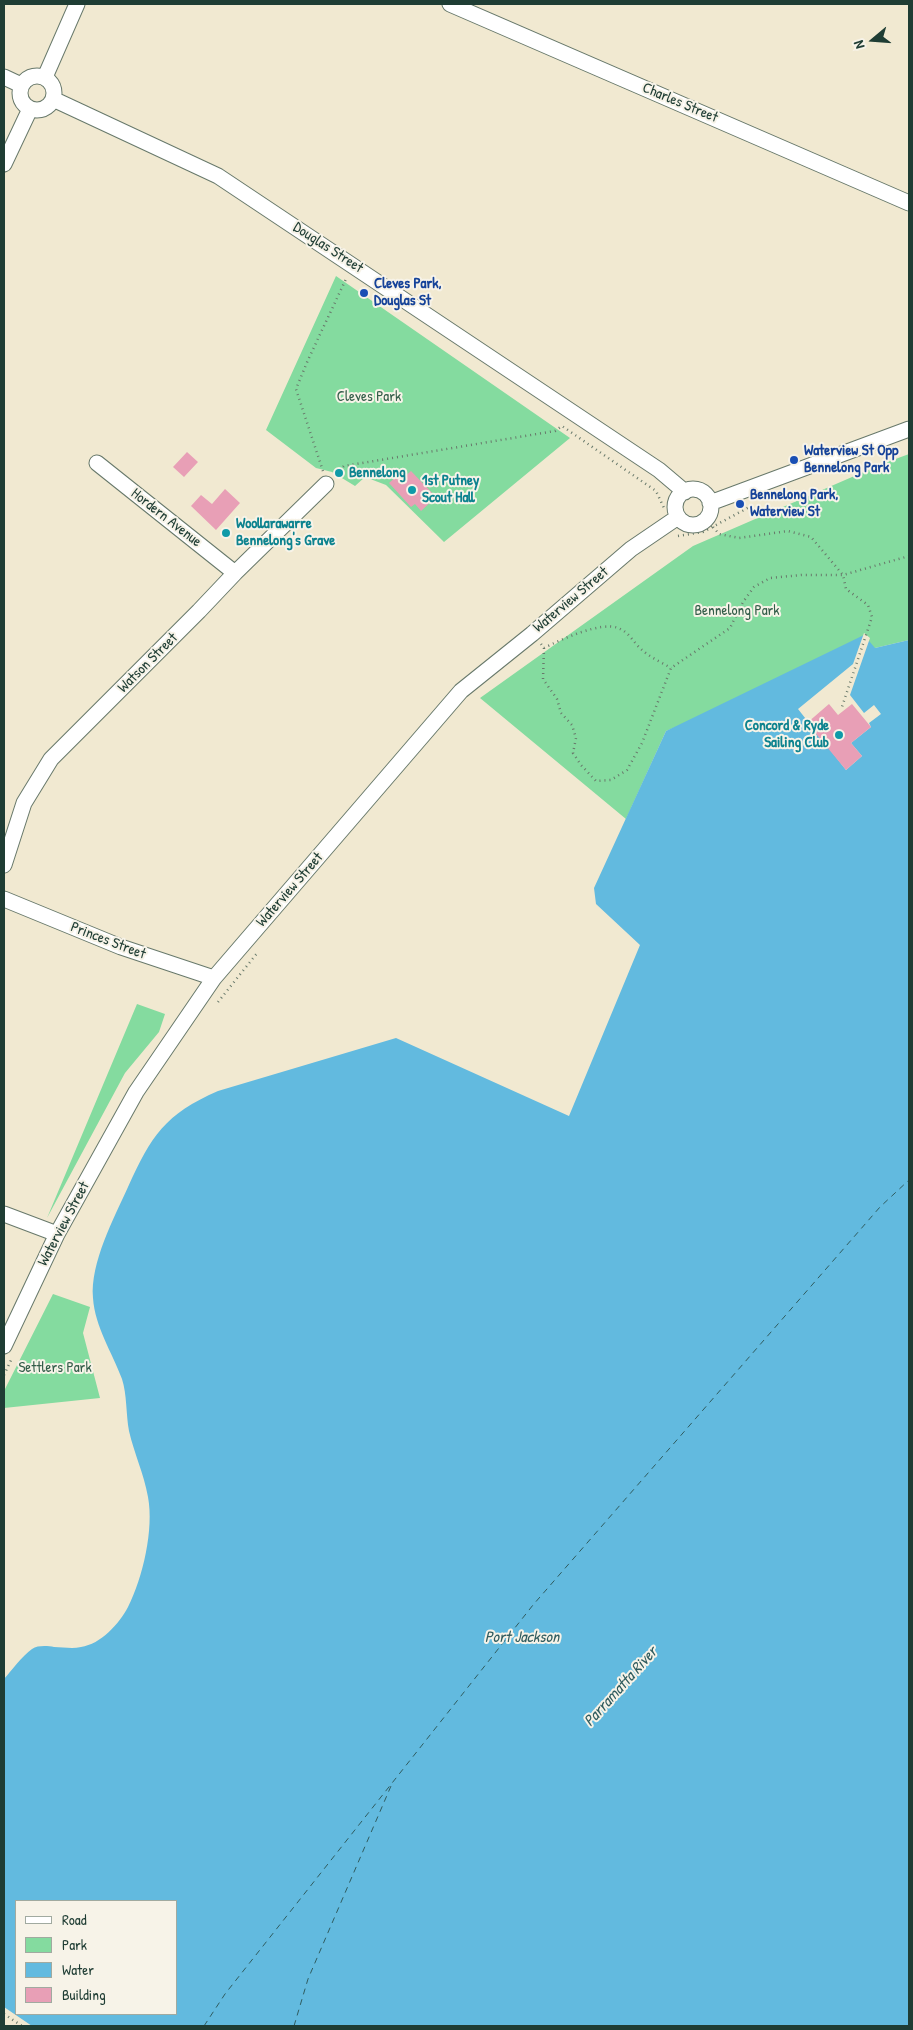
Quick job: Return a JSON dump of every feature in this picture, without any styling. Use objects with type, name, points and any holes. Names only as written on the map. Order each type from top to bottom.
[{"type":"street","points":[[45,77],[77,4]]},
{"type":"street","name":"Charles Street","points":[[450,4],[909,203]]},
{"type":"street","points":[[34,75],[45,77],[54,89],[53,99],[50,104],[41,110],[30,108],[25,105],[20,96],[22,85],[25,80],[34,75]]},
{"type":"street","points":[[4,77],[22,85]]},
{"type":"street","name":"Douglas Street","points":[[53,99],[218,176],[659,470],[685,492]]},
{"type":"street","points":[[4,164],[30,108]]},
{"type":"street","points":[[710,503],[909,429]]},
{"type":"street","name":"Hordern Avenue","points":[[97,464],[235,573]]},
{"type":"street","name":"Watson Street","points":[[4,865],[24,803],[51,759],[326,484]]},
{"type":"street","points":[[690,490],[701,492],[708,498],[710,503],[711,509],[707,519],[697,525],[686,524],[674,519],[677,500],[685,492],[690,490]]},
{"type":"street","name":"Waterview Street","points":[[10,1348],[57,1234],[136,1092],[214,978],[461,691],[532,634],[631,549],[674,519]]},
{"type":"street","name":"Princes Street","points":[[4,899],[121,947],[214,978]]},
{"type":"street","points":[[4,1214],[57,1234]]},
{"type":"path","points":[[326,484],[321,459],[296,389],[337,295],[353,265]]},
{"type":"path","points":[[326,484],[344,466],[556,431],[562,426],[656,492],[682,534]]},
{"type":"path","points":[[672,538],[682,534],[693,535],[713,527],[756,503]]},
{"type":"path","points":[[713,527],[719,534],[739,538],[788,531],[811,536],[843,575],[846,589],[868,605],[872,617],[842,707]]},
{"type":"path","points":[[532,634],[544,648],[543,678],[558,699],[561,713],[572,725],[576,738],[573,753],[581,766],[596,781],[611,780],[627,770],[642,744],[671,668],[730,628],[743,602],[754,587],[770,578],[801,575],[843,575],[909,556]]},
{"type":"path","points":[[544,648],[573,634],[600,628],[617,627],[628,635],[641,649],[671,668]]},
{"type":"path","points":[[217,1003],[259,950]]},
{"type":"path","points":[[4,1375],[10,1348]]},
{"type":"path","points":[[4,2014],[22,2026]]},
{"type":"green space","name":"Cleves Park","points":[[336,276],[570,438],[444,542],[386,485],[365,477],[355,486],[332,472],[316,468],[266,430]]},
{"type":"green space","name":"Bennelong Park","points":[[909,454],[909,640],[875,648],[666,731],[626,819],[480,698],[693,546]]},
{"type":"green space","points":[[137,1004],[165,1014],[159,1032],[125,1073],[47,1218]]},
{"type":"green space","name":"Settlers Park","points":[[53,1294],[90,1307],[83,1333],[100,1398],[4,1408],[4,1391]]},
{"type":"water","name":"Port Jackson","points":[[864,635],[875,648],[909,640],[909,2026],[4,2026],[4,1679],[25,1655],[34,1648],[43,1646],[81,1647],[96,1642],[109,1632],[128,1607],[143,1567],[146,1553],[150,1523],[148,1497],[129,1431],[124,1385],[100,1329],[93,1298],[95,1270],[104,1241],[136,1169],[162,1128],[172,1118],[200,1100],[218,1091],[396,1038],[569,1116],[640,945],[596,904],[594,888],[666,731]]},
{"type":"pier","points":[[864,633],[870,638],[850,695],[864,713],[874,705],[881,714],[869,723],[871,727],[851,743],[862,756],[846,770],[798,709],[853,664]]},
{"type":"pier","points":[[4,2007],[32,2026],[4,2026]]},
{"type":"building","points":[[187,452],[198,462],[184,477],[173,467]]},
{"type":"building","name":"1st Putney Scout Hall","points":[[411,471],[436,497],[421,511],[415,504],[411,507],[389,483],[398,475],[402,479]]},
{"type":"building","points":[[225,489],[240,503],[216,530],[191,506],[201,495],[212,504]]},
{"type":"building","name":"Concord & Ryde Sailing Club","points":[[829,704],[838,715],[852,704],[871,727],[851,743],[862,756],[846,770],[807,723]]},
{"type":"ferry route","points":[[204,2026],[225,1994],[533,1605],[880,1207],[909,1180]]},
{"type":"ferry route","points":[[294,2026],[308,1979],[391,1786]]},
{"type":"place","name":"Cleves Park, Douglas St","points":[[364,293]]},
{"type":"place","name":"Waterview St Opp Bennelong Park","points":[[794,460]]},
{"type":"place","name":"Bennelong","points":[[339,473]]},
{"type":"place","name":"1st Putney Scout Hall","points":[[412,490]]},
{"type":"place","name":"Bennelong Park, Waterview St","points":[[740,504]]},
{"type":"place","name":"Woollarawarre Bennelong's Grave","points":[[226,533]]},
{"type":"place","name":"Concord & Ryde Sailing Club","points":[[839,735]]},
{"type":"water label","name":"Parramatta River","points":[[621,1687]]}]
